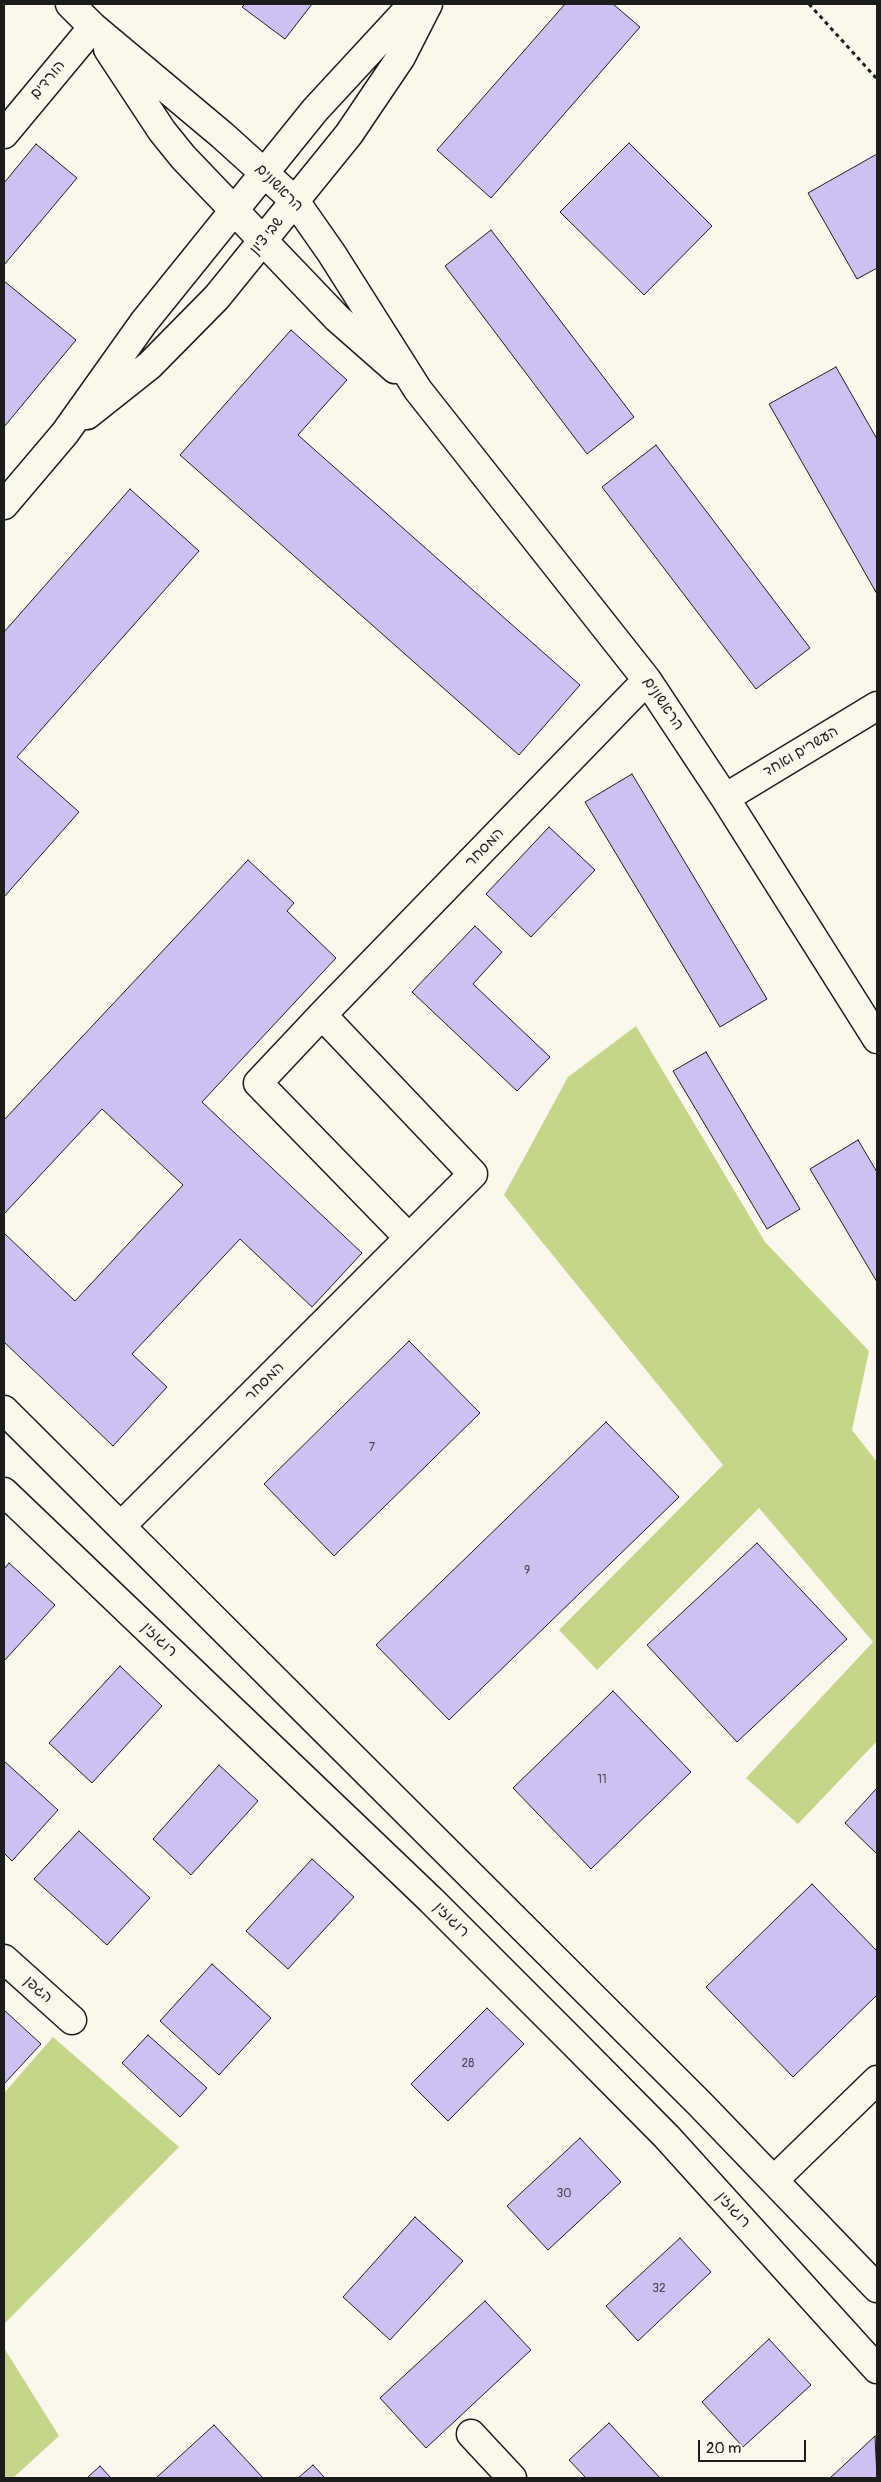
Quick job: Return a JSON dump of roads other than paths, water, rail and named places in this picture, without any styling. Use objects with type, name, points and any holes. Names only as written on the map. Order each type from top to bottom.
[{"type":"street","name":"הראשונים","points":[[70,4],[93,27],[169,89],[264,172],[295,202],[332,254],[418,390],[647,680],[725,798],[877,1039]]},
{"type":"street","name":"שבי ציון","points":[[6,504],[65,433],[122,351],[264,172],[352,67],[413,4]]},
{"type":"street","name":"שבי ציון","points":[[65,433],[150,365],[187,330],[350,134],[380,91],[417,28],[428,4]]},
{"type":"street","name":"הראשונים","points":[[93,27],[162,131],[262,241],[337,318],[418,390]]},
{"type":"street","name":"הורדים","points":[[4,134],[93,27]]},
{"type":"street","name":"המסחר","points":[[409,1238],[258,1083],[647,680]]},
{"type":"street","name":"העשרים ואחד","points":[[725,798],[877,706]]},
{"type":"street","name":"המסחר","points":[[121,1526],[474,1174],[322,1016]]},
{"type":"street","points":[[4,1410],[775,2179],[877,2288]]},
{"type":"street","name":"רוגוזין","points":[[4,1492],[431,1900],[573,2042],[666,2137],[877,2369]]},
{"type":"street","name":"הגפן","points":[[4,1959],[72,2020]]},
{"type":"street","points":[[775,2179],[877,2080]]},
{"type":"street","points":[[471,2434],[512,2478]]}]
